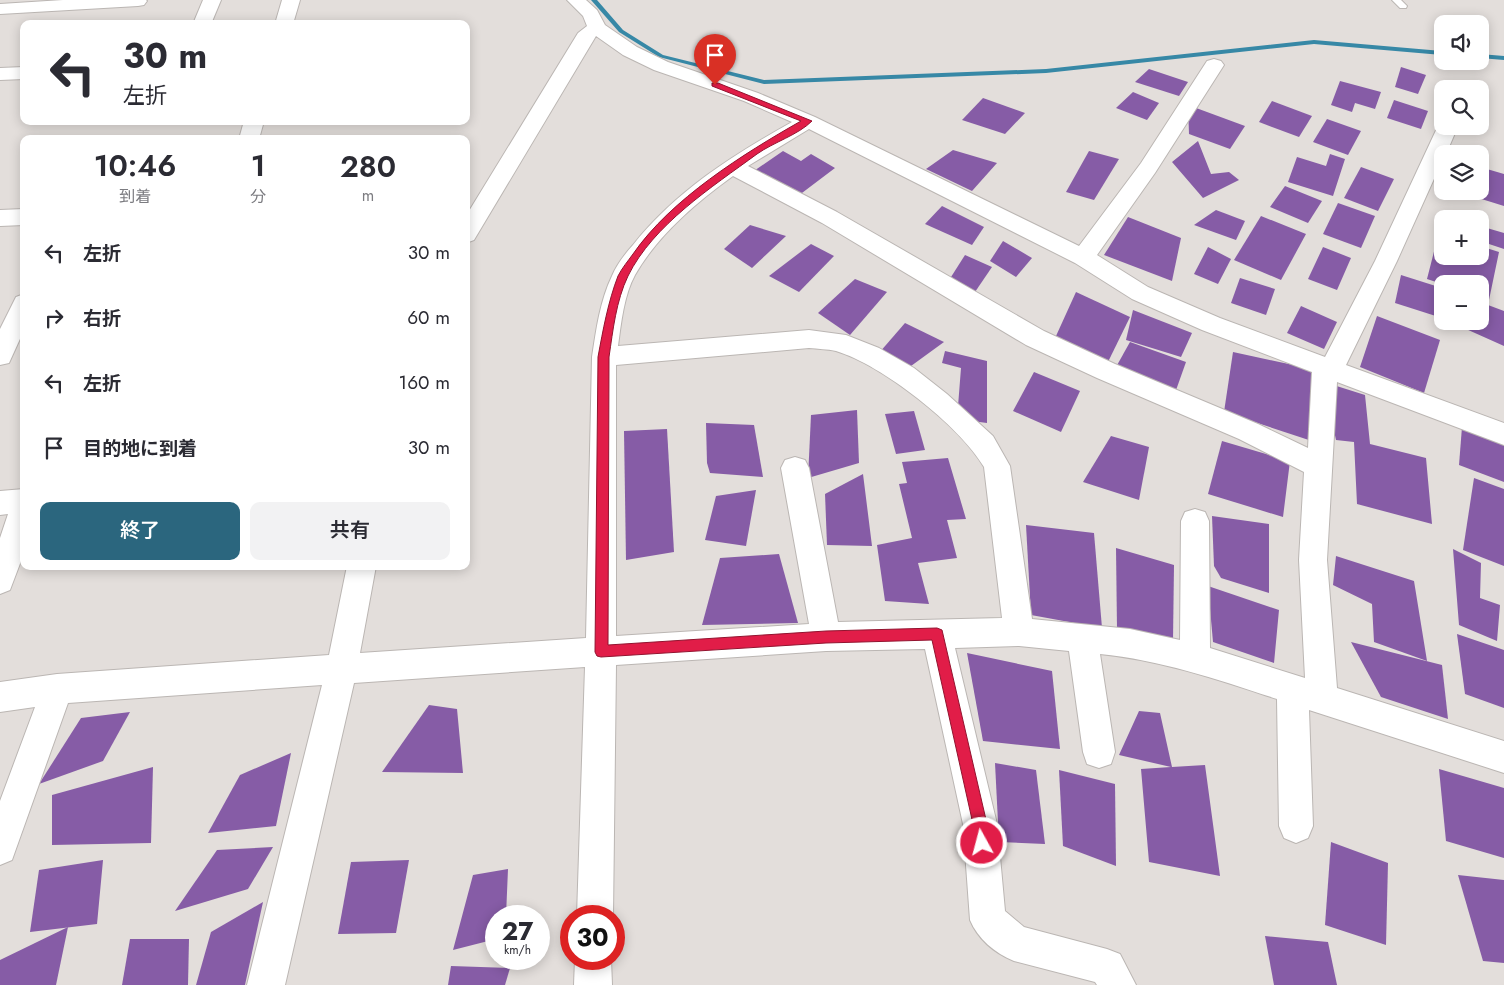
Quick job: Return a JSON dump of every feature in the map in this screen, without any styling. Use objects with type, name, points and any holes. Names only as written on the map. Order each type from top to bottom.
[{"type":"street","points":[[0,9],[157,0]]},
{"type":"street","points":[[204,20],[212,0]]},
{"type":"street","points":[[285,20],[291,0]]},
{"type":"street","points":[[576,0],[592,14],[597,28],[630,51],[660,66],[751,97],[808,121],[1083,257],[1140,293],[1211,324],[1504,434]]},
{"type":"street","points":[[470,228],[587,33],[597,28]]},
{"type":"street","points":[[1083,257],[1148,168],[1214,65]]},
{"type":"street","points":[[0,74],[20,73]]},
{"type":"street","points":[[595,905],[601,652],[604,357],[612,312],[624,275],[649,239],[674,213],[756,150],[808,121]]},
{"type":"street","points":[[1296,826],[1308,695],[1318,466],[1321,457],[1329,367],[1386,261],[1444,135]]},
{"type":"street","points":[[732,167],[842,224],[995,316],[1036,338],[1097,368],[1286,448],[1318,466]]},
{"type":"street","points":[[0,218],[20,217]]},
{"type":"street","points":[[0,356],[20,312]]},
{"type":"street","points":[[604,357],[809,339],[837,342],[870,355],[905,375],[938,400],[984,444],[997,466],[1018,632]]},
{"type":"street","points":[[795,468],[826,637]]},
{"type":"street","points":[[0,503],[20,502]]},
{"type":"street","points":[[1195,520],[1195,658]]},
{"type":"street","points":[[0,580],[20,521]]},
{"type":"street","points":[[266,985],[342,668],[361,570]]},
{"type":"street","points":[[0,697],[57,689],[342,668],[826,637],[1018,632],[1130,643],[1195,658],[1504,757]]},
{"type":"street","points":[[937,634],[980,824],[988,920],[1014,943],[1107,967],[1117,985]]},
{"type":"street","points":[[1082,638],[1098,752]]},
{"type":"street","points":[[0,848],[57,689]]},
{"type":"street","points":[[592,985],[593,970]]},
{"type":"building","points":[[1401,67],[1426,75],[1418,94],[1395,87]]},
{"type":"building","points":[[1149,69],[1188,82],[1179,96],[1135,82]]},
{"type":"building","points":[[1340,81],[1381,92],[1375,109],[1355,103],[1352,112],[1331,105]]},
{"type":"building","points":[[1133,92],[1159,103],[1147,120],[1116,108]]},
{"type":"building","points":[[983,98],[1025,113],[1005,134],[962,120]]},
{"type":"building","points":[[1394,100],[1428,111],[1421,129],[1387,118]]},
{"type":"building","points":[[1272,101],[1312,116],[1299,137],[1259,122]]},
{"type":"building","points":[[1188,105],[1245,126],[1230,149],[1189,134]]},
{"type":"building","points":[[1327,119],[1361,131],[1348,155],[1313,142]]},
{"type":"building","points":[[1198,141],[1211,174],[1229,172],[1239,180],[1203,198],[1172,162]]},
{"type":"building","points":[[953,150],[997,163],[972,191],[926,169]]},
{"type":"building","points":[[783,151],[801,161],[811,154],[835,168],[794,199],[751,173]]},
{"type":"building","points":[[1089,151],[1119,159],[1094,200],[1066,192]]},
{"type":"building","points":[[1330,154],[1345,159],[1333,196],[1288,182],[1297,157],[1326,166]]},
{"type":"building","points":[[1361,167],[1394,179],[1378,211],[1344,198]]},
{"type":"building","points":[[1489,170],[1504,174],[1504,206],[1485,200],[1489,200]]},
{"type":"building","points":[[1285,186],[1322,201],[1308,223],[1270,207]]},
{"type":"building","points":[[1338,203],[1375,216],[1361,248],[1323,234]]},
{"type":"building","points":[[942,206],[984,227],[972,245],[925,224]]},
{"type":"building","points":[[1216,210],[1245,221],[1236,240],[1194,225]]},
{"type":"building","points":[[1261,216],[1306,234],[1281,280],[1234,260]]},
{"type":"building","points":[[1128,217],[1181,238],[1172,281],[1104,255]]},
{"type":"building","points":[[750,225],[786,236],[752,268],[724,249]]},
{"type":"building","points":[[1489,229],[1504,233],[1504,249],[1489,244]]},
{"type":"building","points":[[1003,241],[1032,258],[1016,277],[990,261]]},
{"type":"building","points":[[811,244],[834,256],[799,292],[769,276]]},
{"type":"building","points":[[1208,247],[1231,259],[1218,284],[1194,274]]},
{"type":"building","points":[[1323,247],[1351,258],[1337,290],[1308,279]]},
{"type":"building","points":[[1489,249],[1499,252],[1489,300],[1489,275],[1434,275],[1434,281],[1427,279],[1434,252],[1434,265],[1489,265]]},
{"type":"building","points":[[965,255],[992,267],[975,292],[951,277]]},
{"type":"building","points":[[1401,275],[1434,285],[1434,315],[1395,303]]},
{"type":"building","points":[[1240,278],[1275,289],[1266,315],[1231,303]]},
{"type":"building","points":[[855,279],[887,292],[850,335],[818,313]]},
{"type":"building","points":[[1076,292],[1130,317],[1107,364],[1056,336]]},
{"type":"building","points":[[1489,305],[1504,311],[1504,346],[1468,330],[1489,330]]},
{"type":"building","points":[[1301,306],[1337,322],[1324,349],[1287,333]]},
{"type":"building","points":[[1133,310],[1192,333],[1181,357],[1126,340]]},
{"type":"building","points":[[1377,316],[1440,340],[1424,393],[1360,367]]},
{"type":"building","points":[[905,323],[944,342],[911,366],[879,353]]},
{"type":"building","points":[[1130,342],[1186,362],[1175,393],[1116,367]]},
{"type":"building","points":[[945,351],[987,361],[987,423],[957,419],[961,368],[942,363]]},
{"type":"building","points":[[1233,352],[1312,369],[1321,444],[1224,412]]},
{"type":"building","points":[[1034,372],[1080,391],[1061,432],[1013,411]]},
{"type":"building","points":[[1324,382],[1365,395],[1370,444],[1426,458],[1432,524],[1357,504],[1354,442],[1336,440]]},
{"type":"building","points":[[857,410],[859,463],[808,478],[811,415]]},
{"type":"building","points":[[914,411],[925,450],[896,454],[885,414]]},
{"type":"building","points":[[706,423],[754,425],[763,477],[710,473],[707,463]]},
{"type":"building","points":[[1462,427],[1504,444],[1504,482],[1459,465]]},
{"type":"building","points":[[667,429],[674,552],[626,560],[624,431]]},
{"type":"building","points":[[1111,436],[1149,447],[1139,500],[1083,482]]},
{"type":"building","points":[[1222,441],[1290,461],[1283,517],[1208,494]]},
{"type":"building","points":[[948,458],[966,519],[947,520],[957,558],[918,563],[929,604],[885,601],[877,545],[912,538],[899,484],[907,483],[902,462]]},
{"type":"building","points":[[863,474],[872,546],[827,545],[825,494]]},
{"type":"building","points":[[1474,478],[1504,489],[1504,566],[1463,550]]},
{"type":"building","points":[[756,490],[746,546],[705,540],[716,496]]},
{"type":"building","points":[[1212,516],[1269,524],[1269,593],[1221,578],[1214,566]]},
{"type":"building","points":[[1026,525],[1094,533],[1102,628],[1031,615]]},
{"type":"building","points":[[1116,548],[1174,565],[1173,640],[1117,629]]},
{"type":"building","points":[[1453,549],[1481,563],[1480,598],[1500,605],[1497,641],[1459,625]]},
{"type":"building","points":[[779,554],[798,623],[702,625],[720,558]]},
{"type":"building","points":[[1336,556],[1414,581],[1427,661],[1374,642],[1372,604],[1333,585]]},
{"type":"building","points":[[1208,586],[1279,610],[1274,663],[1213,642]]},
{"type":"building","points":[[1457,634],[1504,650],[1504,708],[1465,694]]},
{"type":"building","points":[[1351,642],[1442,665],[1448,719],[1381,697]]},
{"type":"building","points":[[967,653],[1052,671],[1060,749],[983,741]]},
{"type":"building","points":[[429,705],[457,709],[463,773],[382,772]]},
{"type":"building","points":[[1139,711],[1160,713],[1172,767],[1205,765],[1220,876],[1149,862],[1141,769],[1171,767],[1119,755]]},
{"type":"building","points":[[130,712],[103,761],[39,784],[81,718]]},
{"type":"building","points":[[291,753],[276,826],[208,833],[240,775]]},
{"type":"building","points":[[995,763],[1036,770],[1045,844],[999,842]]},
{"type":"building","points":[[153,767],[151,843],[52,845],[52,795]]},
{"type":"building","points":[[1439,769],[1504,788],[1504,858],[1446,841]]},
{"type":"building","points":[[1059,770],[1115,784],[1116,866],[1063,846]]},
{"type":"building","points":[[1331,842],[1388,863],[1386,945],[1325,925]]},
{"type":"building","points":[[273,847],[248,889],[175,911],[217,850]]},
{"type":"building","points":[[103,860],[97,924],[30,932],[39,870]]},
{"type":"building","points":[[409,860],[396,933],[338,934],[351,862]]},
{"type":"building","points":[[508,869],[506,905],[485,905],[485,942],[453,950],[473,875]]},
{"type":"building","points":[[1458,875],[1504,880],[1504,963],[1483,961]]},
{"type":"building","points":[[263,902],[245,985],[196,985],[211,932]]},
{"type":"building","points":[[68,927],[56,985],[0,985],[0,960]]},
{"type":"building","points":[[1265,936],[1328,942],[1337,985],[1274,985]]},
{"type":"building","points":[[130,939],[189,939],[188,985],[122,985]]},
{"type":"building","points":[[451,966],[485,967],[485,970],[509,970],[505,985],[448,985]]},
{"type":"waterway","points":[[594,0],[621,31],[661,56],[764,82],[1046,71],[1314,42],[1434,52]]},
{"type":"waterway","points":[[1489,57],[1504,58]]},
{"type":"route","points":[[715,85],[751,97],[808,121],[756,150],[674,213],[649,239],[624,275],[612,312],[604,357],[601,652],[826,637],[937,634],[980,824],[982,843]]}]
